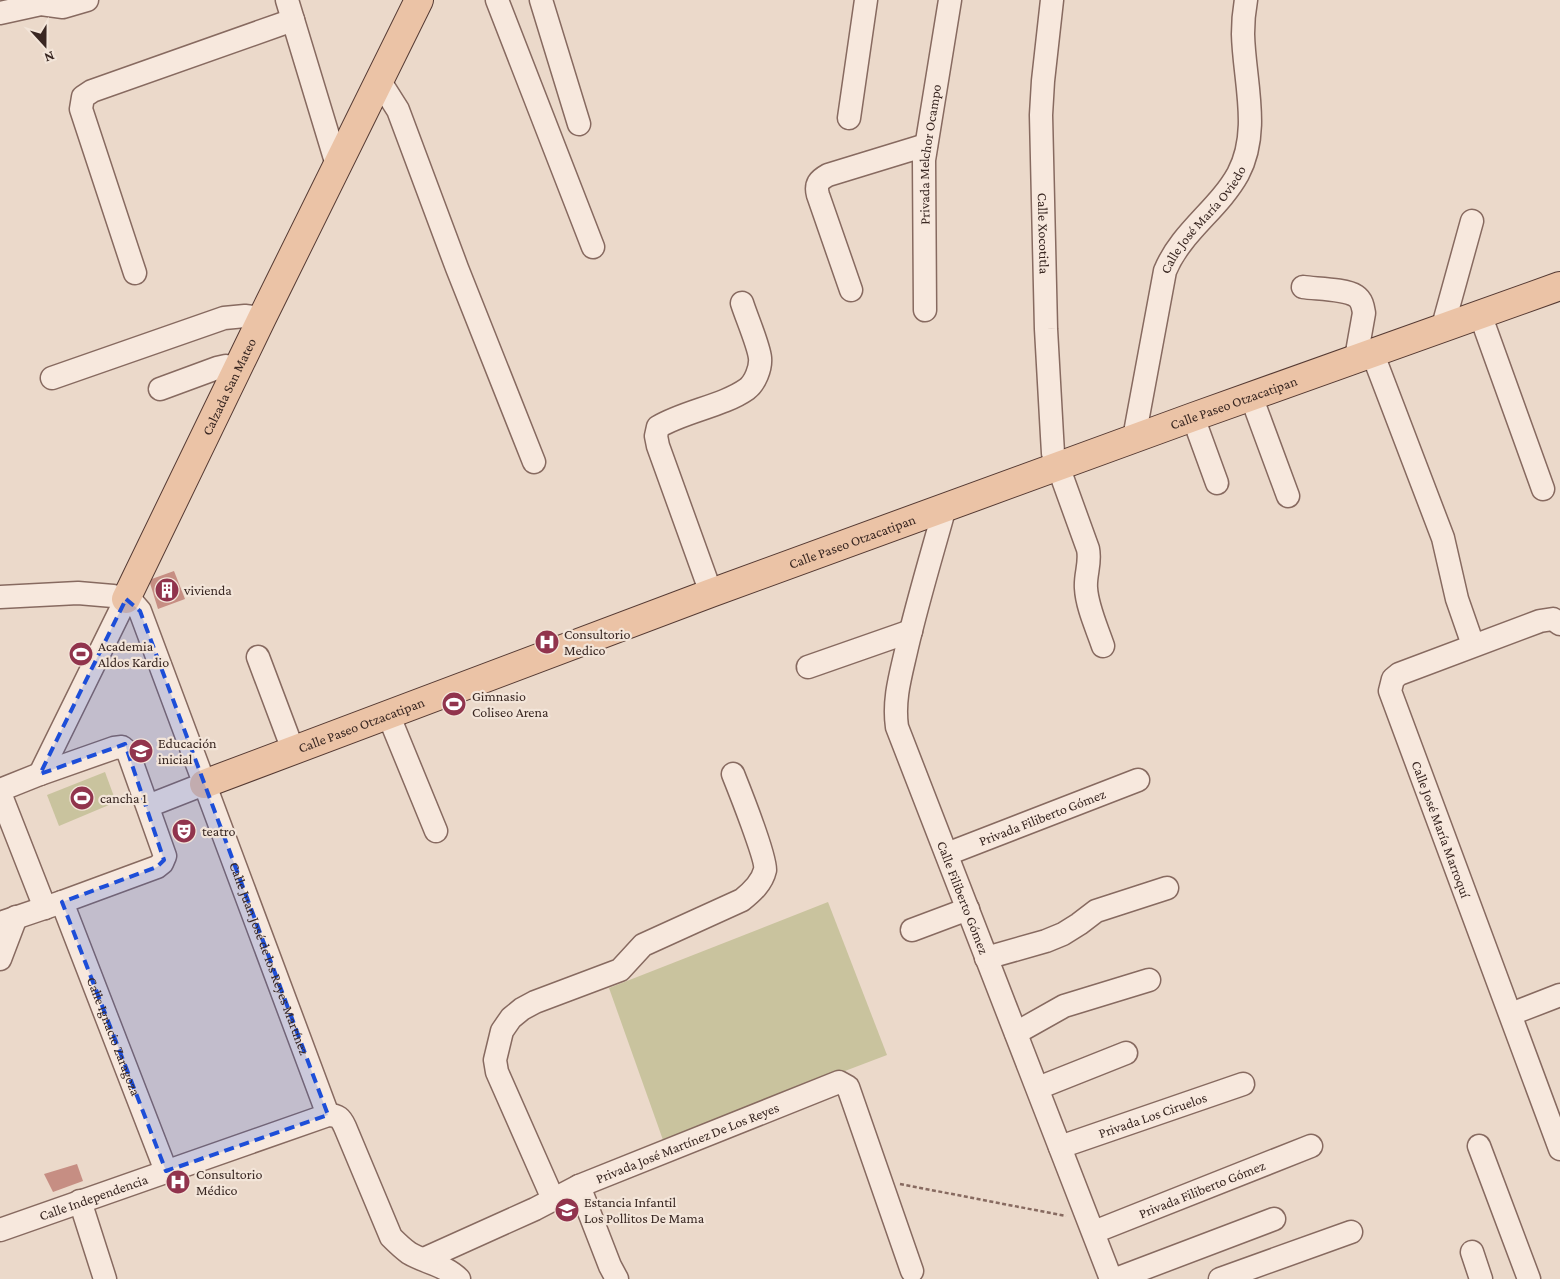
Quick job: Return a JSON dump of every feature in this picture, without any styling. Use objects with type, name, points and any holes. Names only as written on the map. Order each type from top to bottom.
[{"type":"main road","name":"Calzada San Mateo","points":[[126,599],[418,0]]},
{"type":"main road","name":"Calle Paseo Otzacatipan","points":[[204,784],[945,507],[1443,326],[1560,286]]},
{"type":"street","points":[[0,13],[41,2],[63,7],[88,0]]},
{"type":"street","points":[[541,0],[579,124]]},
{"type":"street","points":[[849,118],[866,0]]},
{"type":"street","name":"Privada Melchor Ocampo","points":[[925,310],[923,177],[926,145],[950,0]]},
{"type":"street","name":"Calle Xocotitla","points":[[1052,0],[1043,81],[1041,158],[1046,329],[1052,436],[1058,466],[1088,549],[1090,558],[1086,575],[1086,594],[1103,646]]},
{"type":"street","name":"Calle José María Oviedo","points":[[1134,438],[1165,271],[1181,242],[1224,193],[1238,173],[1246,150],[1250,128],[1243,34],[1246,0]]},
{"type":"street","points":[[503,1],[593,247]]},
{"type":"street","points":[[135,273],[80,105],[83,97],[92,91],[290,10],[337,165]]},
{"type":"street","points":[[379,80],[398,110],[457,268],[534,462]]},
{"type":"street","points":[[851,290],[818,195],[817,184],[828,175],[926,145]]},
{"type":"street","points":[[1443,326],[1472,221]]},
{"type":"street","points":[[1303,287],[1348,293],[1360,300],[1364,314],[1364,355],[1443,538],[1457,599],[1472,645]]},
{"type":"street","points":[[711,593],[656,436],[658,427],[670,420],[737,394],[748,389],[754,382],[760,357],[742,303]]},
{"type":"street","points":[[1480,314],[1543,489]]},
{"type":"street","points":[[52,378],[224,318],[245,316],[262,318]]},
{"type":"street","points":[[160,389],[217,368],[226,366],[237,368]]},
{"type":"street","points":[[1250,396],[1288,496]]},
{"type":"street","points":[[1193,417],[1217,483]]},
{"type":"street","name":"Calle Filiberto Gómez","points":[[945,507],[911,631],[896,696],[895,712],[897,726],[1111,1279]]},
{"type":"street","points":[[0,597],[78,593],[126,599]]},
{"type":"street","name":"Calzada San Mateo","points":[[40,774],[126,599]]},
{"type":"street","name":"Calle Juan José de los Reyes Martínez","points":[[126,599],[140,611],[328,1115]]},
{"type":"street","name":"Calle José María Marroquí","points":[[1560,624],[1553,619],[1546,619],[1472,645],[1399,674],[1393,679],[1390,691],[1560,1149]]},
{"type":"street","points":[[808,667],[911,631]]},
{"type":"street","points":[[258,657],[293,750]]},
{"type":"street","points":[[388,714],[436,831]]},
{"type":"street","points":[[0,791],[40,774],[114,748],[122,747],[128,752],[165,851],[164,860],[156,867],[8,920],[0,960]]},
{"type":"street","points":[[553,1199],[497,1072],[495,1060],[502,1030],[511,1018],[522,1009],[535,1002],[620,970],[643,945],[742,900],[752,892],[759,883],[765,868],[760,847],[733,774]]},
{"type":"street","name":"Privada Filiberto Gómez","points":[[947,854],[1138,780]]},
{"type":"street","name":"Calle Paseo Otzacatipan","points":[[148,806],[204,784]]},
{"type":"street","name":"Calle Ignacio Zaragoza","points":[[0,791],[54,905],[166,1170]]},
{"type":"street","points":[[986,958],[1046,941],[1063,934],[1096,911],[1167,888]]},
{"type":"street","points":[[912,930],[968,909]]},
{"type":"street","points":[[1016,1033],[1064,1006],[1149,980]]},
{"type":"street","points":[[1511,1014],[1560,995]]},
{"type":"street","points":[[1038,1088],[1126,1053]]},
{"type":"street","name":"Privada José Martínez De Los Reyes","points":[[424,1259],[535,1209],[579,1186],[836,1083],[843,1083],[848,1087],[880,1180]]},
{"type":"street","name":"Privada Los Ciruelos","points":[[1060,1147],[1243,1084]]},
{"type":"street","points":[[328,1115],[336,1115],[341,1119],[391,1237],[400,1246],[452,1272],[459,1279]]},
{"type":"street","name":"Calle Independencia","points":[[0,1230],[166,1170],[328,1115]]},
{"type":"street","name":"Privada Filiberto Gómez","points":[[1092,1226],[1310,1146]]},
{"type":"street","points":[[1479,1146],[1529,1279]]},
{"type":"street","points":[[880,1180],[912,1271]]},
{"type":"street","points":[[579,1186],[610,1266],[617,1279]]},
{"type":"street","points":[[80,1201],[105,1279]]},
{"type":"street","points":[[1116,1279],[1274,1219]]},
{"type":"street","points":[[1220,1279],[1351,1232]]},
{"type":"street","points":[[1472,1252],[1481,1279]]},
{"type":"path","points":[[880,1180],[1092,1226]]},
{"type":"highlighted area","points":[[126,599],[140,611],[328,1115],[166,1171],[62,902],[157,867],[164,860],[125,744],[40,774]]},
{"type":"shaded area","name":"cancha 1","points":[[105,772],[116,802],[59,826],[47,795]]},
{"type":"shaded area","points":[[828,902],[887,1055],[663,1140],[609,988]]},
{"type":"building","name":"vivienda","points":[[174,571],[185,599],[158,609],[149,580]]},
{"type":"building","points":[[77,1164],[83,1181],[53,1192],[44,1174]]},
{"type":"place","name":"vivienda","points":[[167,590]]},
{"type":"place","name":"Consultorio Medico","points":[[547,642]]},
{"type":"place","name":"Academia Aldos Kardio","points":[[81,654]]},
{"type":"place","name":"Gimnasio Coliseo Arena","points":[[454,704]]},
{"type":"place","name":"Educación inicial","points":[[141,751]]},
{"type":"place","name":"cancha 1","points":[[82,798]]},
{"type":"place","name":"teatro","points":[[184,831]]},
{"type":"place","name":"Consultorio Médico","points":[[178,1182]]},
{"type":"place","name":"Estancia Infantil Los Pollitos De Mama","points":[[567,1210]]}]
